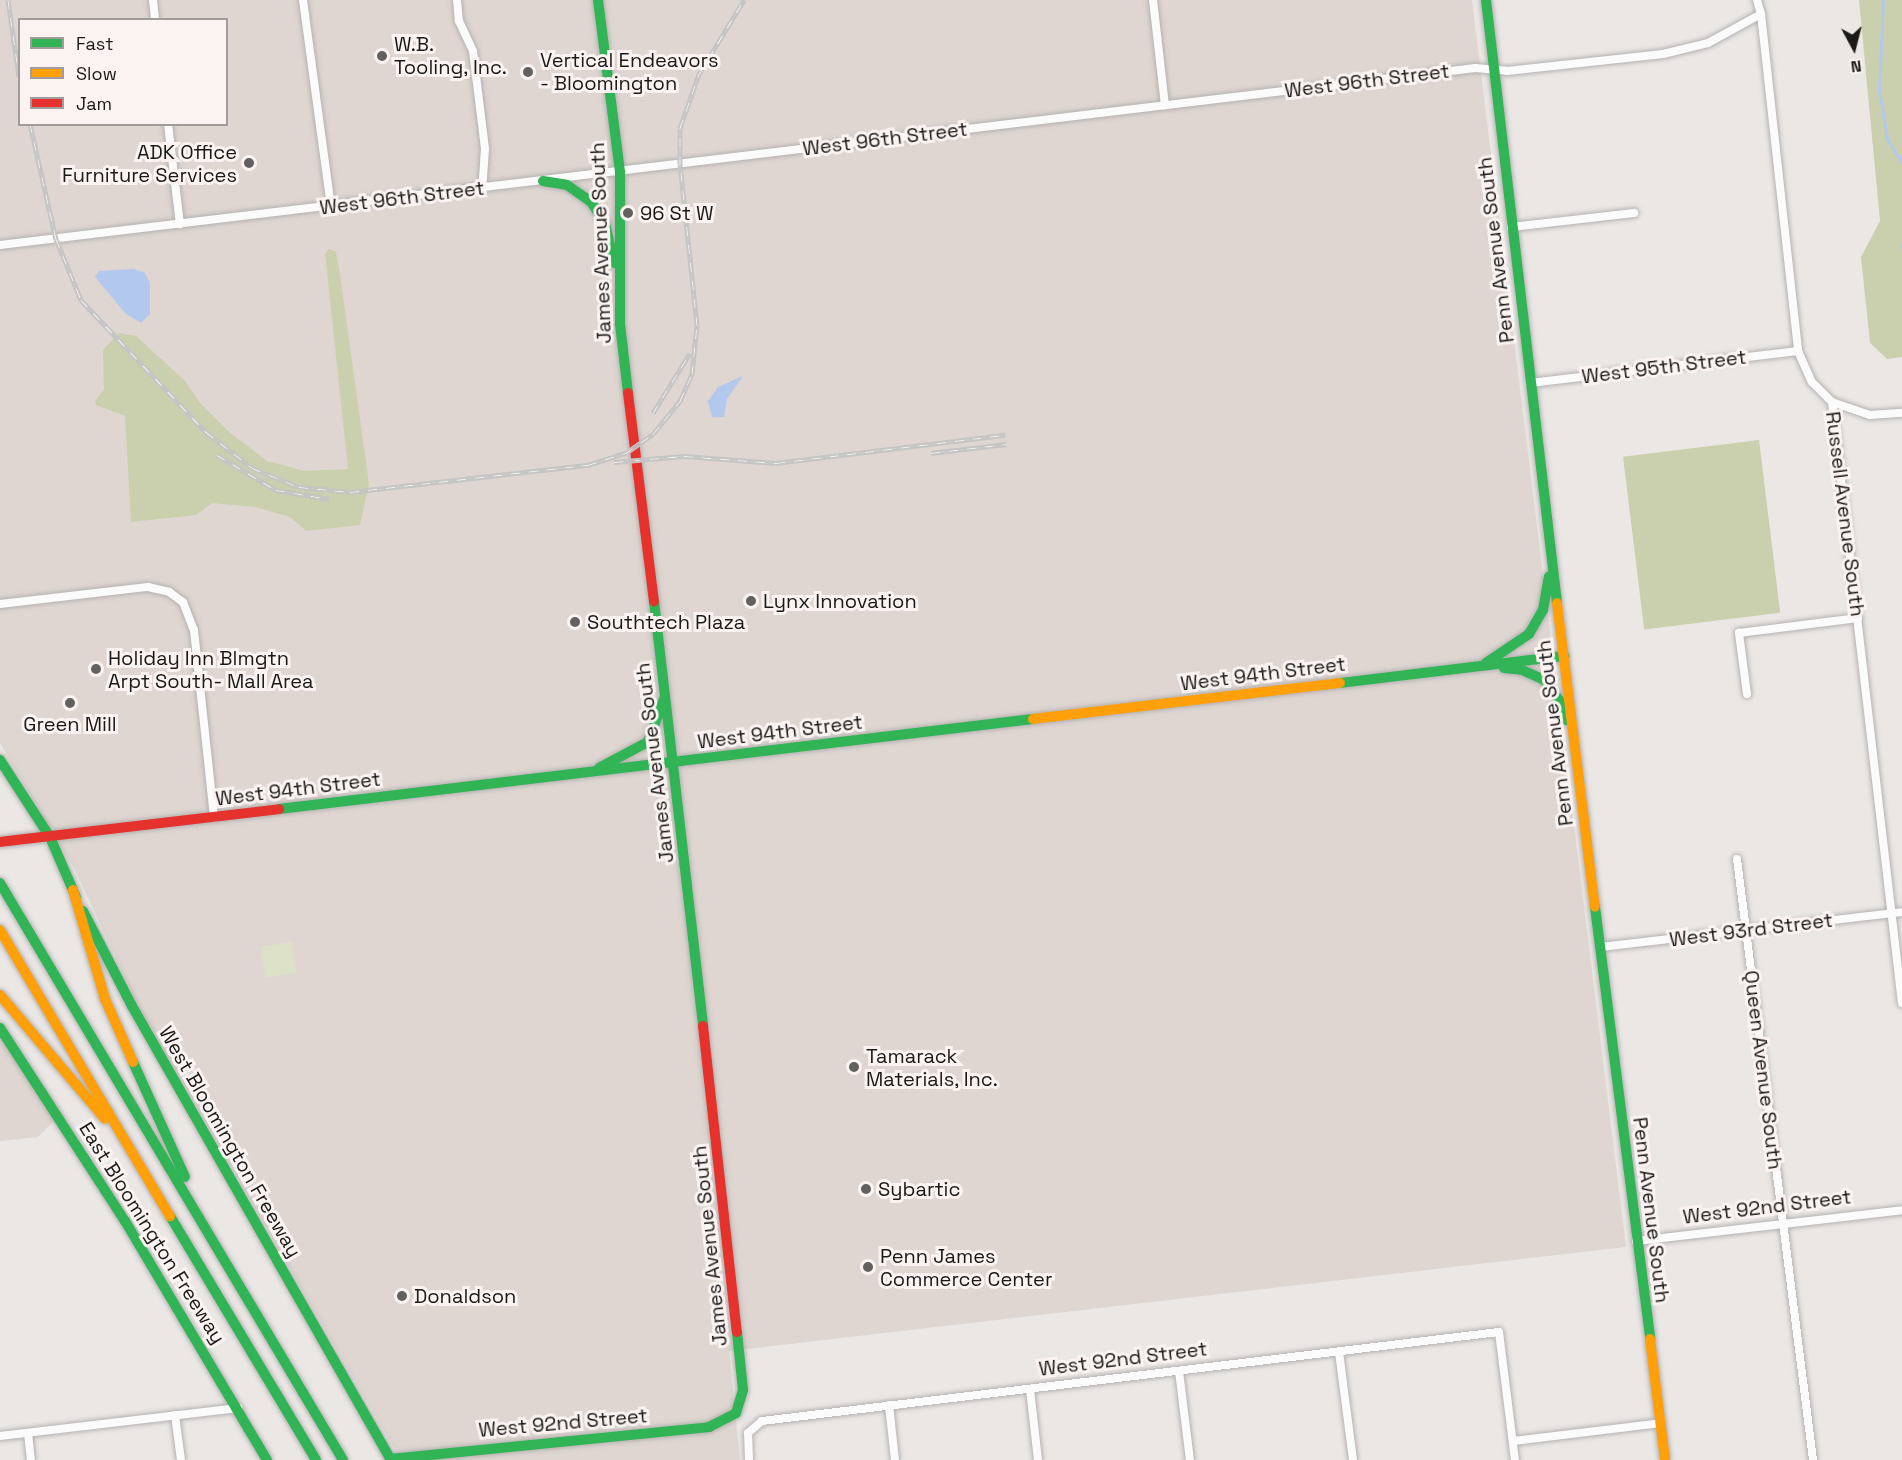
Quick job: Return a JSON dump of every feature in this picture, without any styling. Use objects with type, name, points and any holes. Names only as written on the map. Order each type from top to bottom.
[{"type":"main road","name":"James Avenue South","points":[[598,0],[620,172],[618,276],[620,324],[675,763],[744,1386],[736,1413]]},
{"type":"main road","name":"Penn Avenue South","points":[[1486,0],[1551,562],[1665,1460]]},
{"type":"main road","points":[[543,181],[567,185],[595,207],[605,223],[618,276]]},
{"type":"main road","points":[[1479,667],[1529,634],[1543,610],[1551,562]]},
{"type":"main road","name":"West 94th Street","points":[[4,842],[1564,657]]},
{"type":"main road","points":[[1479,667],[1522,670],[1544,680],[1559,700],[1573,734]]},
{"type":"main road","points":[[588,773],[648,742],[656,729],[665,693]]},
{"type":"main road","name":"West Bloomington Freeway","points":[[0,760],[50,837],[73,890],[132,1006],[391,1460]]},
{"type":"main road","points":[[0,884],[343,1460]]},
{"type":"main road","points":[[73,890],[105,999],[210,1234]]},
{"type":"main road","points":[[0,930],[316,1460]]},
{"type":"main road","points":[[0,995],[132,1151]]},
{"type":"main road","name":"East Bloomington Freeway","points":[[0,1028],[126,1221],[267,1460]]},
{"type":"main road","name":"West 92nd Street","points":[[391,1460],[708,1427],[736,1413]]},
{"type":"street","points":[[153,0],[155,18]]},
{"type":"street","points":[[303,0],[331,206]]},
{"type":"street","points":[[457,0],[459,21],[473,51],[485,149],[483,188]]},
{"type":"street","points":[[1153,0],[1165,105]]},
{"type":"street","name":"Russell Avenue South","points":[[1756,0],[1761,14],[1798,351],[1812,382],[1832,402],[1902,1003]]},
{"type":"street","name":"West 96th Street","points":[[0,245],[1464,69],[1494,70],[1686,49],[1708,43],[1761,14]]},
{"type":"street","points":[[168,126],[180,224]]},
{"type":"street","points":[[1511,227],[1634,213]]},
{"type":"street","name":"West 95th Street","points":[[1530,383],[1798,351]]},
{"type":"street","points":[[1832,402],[1870,415],[1902,413]]},
{"type":"street","points":[[0,604],[148,587],[169,592],[183,602],[194,630],[214,818]]},
{"type":"street","points":[[1747,694],[1739,633],[1858,618]]},
{"type":"street","name":"Queen Avenue South","points":[[1737,859],[1813,1460]]},
{"type":"street","name":"West 93rd Street","points":[[1600,947],[1902,912]]},
{"type":"street","name":"West 92nd Street","points":[[1636,1241],[1902,1210]]},
{"type":"street","name":"West 92nd Street","points":[[749,1460],[747,1440],[752,1426],[767,1420],[1499,1332],[1513,1441]]},
{"type":"street","points":[[1340,1352],[1353,1460]]},
{"type":"street","points":[[1179,1371],[1190,1460]]},
{"type":"street","points":[[1030,1389],[1038,1460]]},
{"type":"street","points":[[889,1405],[896,1460]]},
{"type":"street","points":[[0,1436],[238,1408]]},
{"type":"street","points":[[176,1415],[181,1460]]},
{"type":"street","points":[[1515,1460],[1513,1441],[1660,1423]]},
{"type":"street","points":[[28,1433],[32,1460]]},
{"type":"shaded area","points":[[0,0],[1472,0],[1626,1247],[729,1351],[740,1460],[401,1460],[138,1005],[74,868],[0,743]]},
{"type":"shaded area","points":[[0,1038],[54,1121],[38,1137],[0,1141]]},
{"type":"green space","points":[[1859,0],[1902,0],[1902,357],[1887,359],[1870,343],[1861,257],[1880,221]]},
{"type":"green space","points":[[329,249],[336,252],[340,274],[369,484],[360,525],[306,531],[290,517],[255,507],[212,503],[196,515],[131,522],[125,416],[96,405],[95,401],[104,389],[103,350],[119,333],[136,336],[185,381],[200,403],[229,432],[267,461],[305,471],[348,469],[325,254]]},
{"type":"green space","points":[[1759,440],[1780,613],[1644,629],[1623,457]]},
{"type":"green space","points":[[292,942],[297,973],[265,978],[260,947]]},
{"type":"water","points":[[133,269],[144,272],[150,282],[150,314],[141,323],[126,314],[95,277],[99,271]]},
{"type":"water","points":[[743,376],[727,399],[724,417],[712,417],[708,401],[718,387]]},
{"type":"waterway","points":[[1883,0],[1879,90],[1887,139],[1902,163]]},
{"type":"railway","points":[[8,0],[18,69]]},
{"type":"railway","points":[[30,126],[56,239],[81,300],[206,432],[252,468],[299,487],[350,492],[588,465],[626,453],[653,434],[680,401],[692,374],[697,325],[680,164],[680,128],[699,74],[744,0]]},
{"type":"railway","points":[[653,413],[690,353]]},
{"type":"railway","points":[[614,462],[684,456],[776,463],[1005,435]]},
{"type":"railway","points":[[931,453],[1006,444]]},
{"type":"railway","points":[[217,455],[276,490],[329,499]]},
{"type":"traffic: fast","points":[[598,0],[620,172],[620,324],[628,393]]},
{"type":"traffic: fast","points":[[1486,0],[1557,603]]},
{"type":"traffic: fast","points":[[543,181],[567,185],[591,202],[605,223],[614,263]]},
{"type":"traffic: fast","points":[[1486,663],[1529,634],[1543,610],[1549,577]]},
{"type":"traffic: fast","points":[[654,601],[703,1026]]},
{"type":"traffic: fast","points":[[1340,683],[1564,656]]},
{"type":"traffic: fast","points":[[1504,668],[1522,670],[1544,680],[1559,700],[1567,720]]},
{"type":"traffic: fast","points":[[599,768],[648,742],[664,699]]},
{"type":"traffic: fast","points":[[279,809],[1033,719]]},
{"type":"traffic: fast","points":[[0,760],[50,837]]},
{"type":"traffic: fast","points":[[50,837],[76,897]]},
{"type":"traffic: fast","points":[[0,883],[343,1460]]},
{"type":"traffic: fast","points":[[1595,907],[1650,1339]]},
{"type":"traffic: fast","points":[[83,911],[132,1006],[391,1460]]},
{"type":"traffic: fast","points":[[0,1028],[125,1221],[267,1460]]},
{"type":"traffic: fast","points":[[133,1062],[185,1177]]},
{"type":"traffic: fast","points":[[170,1216],[316,1460]]},
{"type":"traffic: fast","points":[[390,1459],[709,1427],[736,1413],[743,1390],[737,1332]]},
{"type":"traffic: slow","points":[[1557,603],[1595,907]]},
{"type":"traffic: slow","points":[[1033,719],[1340,683]]},
{"type":"traffic: slow","points":[[73,890],[105,999],[133,1062]]},
{"type":"traffic: slow","points":[[0,930],[170,1216]]},
{"type":"traffic: slow","points":[[0,995],[105,1119]]},
{"type":"traffic: slow","points":[[1650,1339],[1665,1460]]},
{"type":"traffic: jam","points":[[628,393],[654,601]]},
{"type":"traffic: jam","points":[[0,842],[279,809]]},
{"type":"traffic: jam","points":[[703,1026],[737,1332]]},
{"type":"place","name":"W.B. Tooling, Inc.","points":[[382,56]]},
{"type":"place","name":"Vertical Endeavors - Bloomington","points":[[528,72]]},
{"type":"place","name":"ADK Office Furniture Services","points":[[249,163]]},
{"type":"place","name":"96 St W","points":[[628,213]]},
{"type":"place","name":"Lynx Innovation","points":[[751,601]]},
{"type":"place","name":"Southtech Plaza","points":[[575,622]]},
{"type":"place","name":"Holiday Inn Blmgtn Arpt South- Mall Area","points":[[96,669]]},
{"type":"place","name":"Green Mill","points":[[70,703]]},
{"type":"place","name":"Tamarack Materials, Inc.","points":[[854,1067]]},
{"type":"place","name":"Sybartic","points":[[866,1189]]},
{"type":"place","name":"Penn James Commerce Center","points":[[868,1267]]},
{"type":"place","name":"Donaldson","points":[[402,1296]]}]
